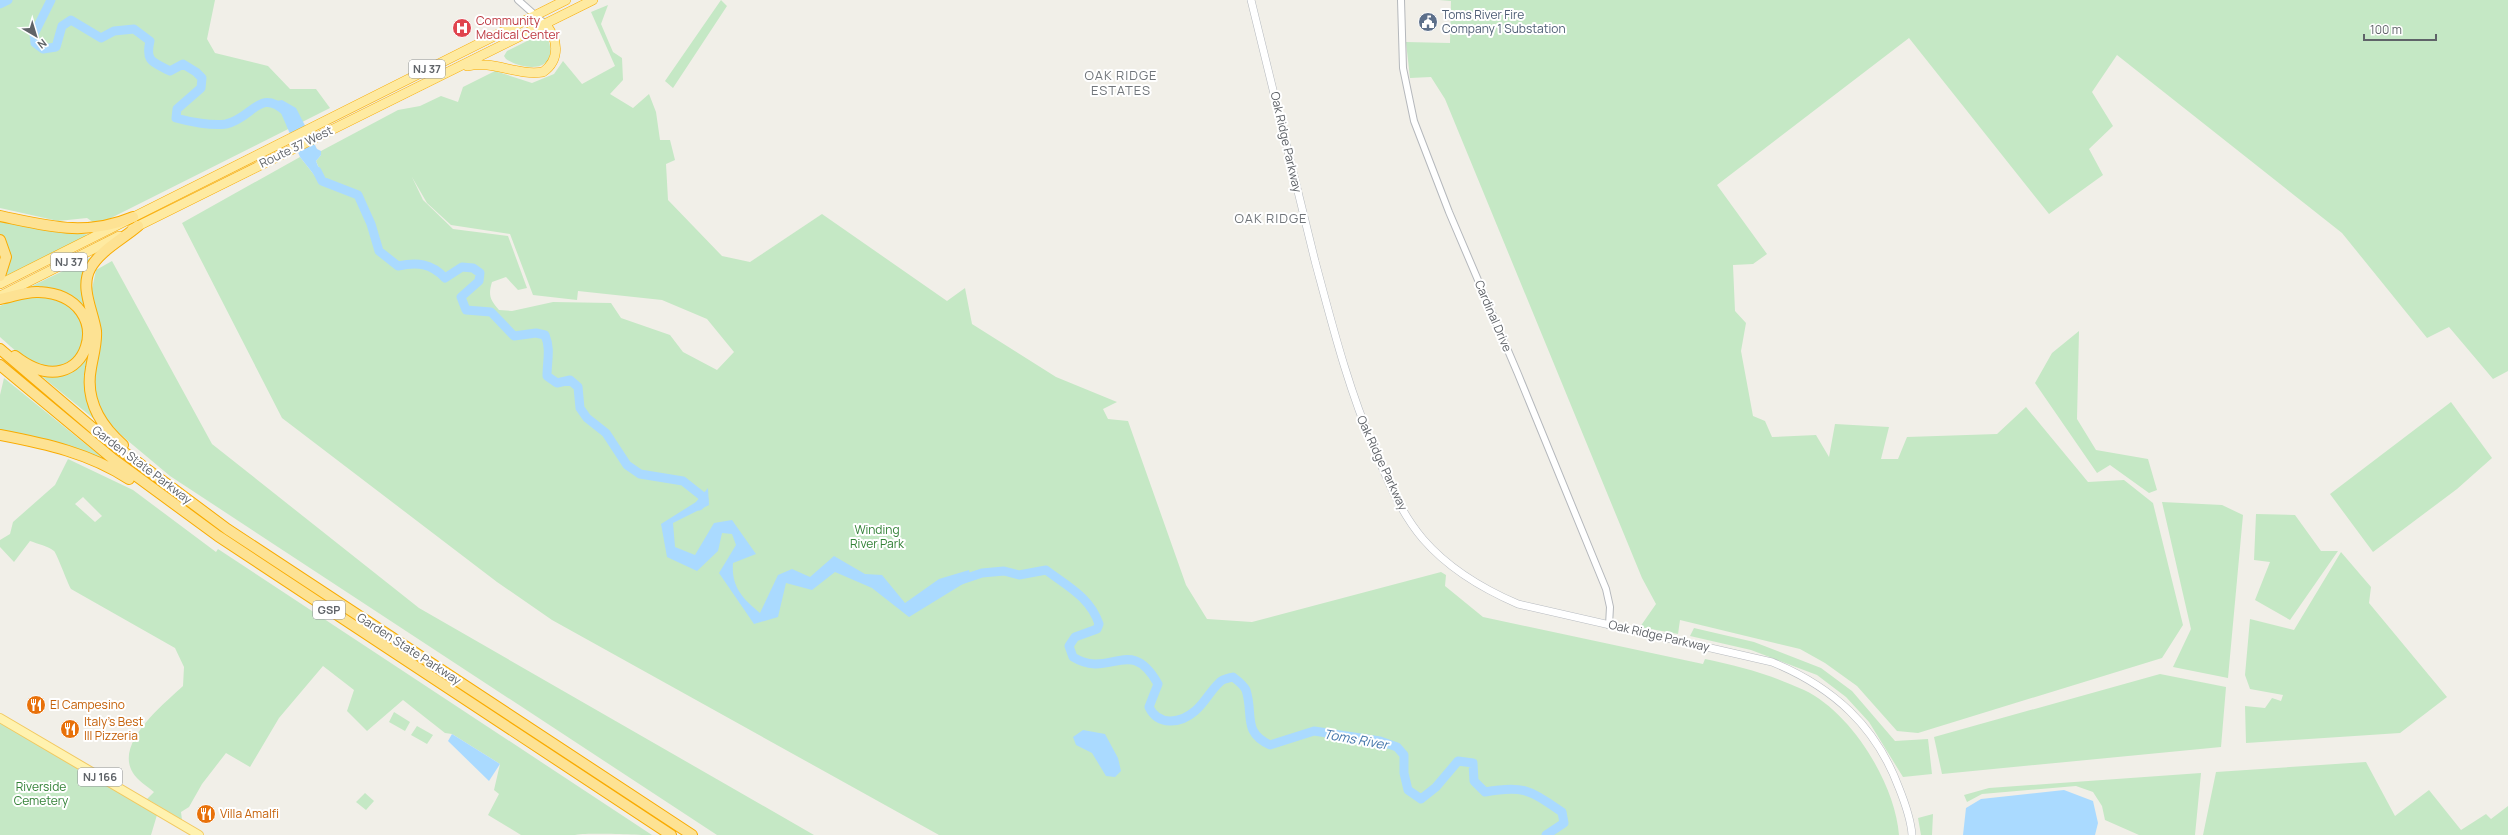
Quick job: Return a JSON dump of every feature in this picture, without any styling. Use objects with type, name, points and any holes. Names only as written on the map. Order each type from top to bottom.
[{"type":"highway","name":"Route 37 West","points":[[321,129],[566,0]]},
{"type":"highway","name":"Route 37 West","points":[[0,284],[133,217],[321,129],[442,75],[593,0]]},
{"type":"highway","points":[[442,75],[467,66],[486,63],[520,72],[543,72],[554,61],[556,51],[552,35],[545,24]]},
{"type":"highway","name":"Route 37 West","points":[[0,298],[138,226],[284,147]]},
{"type":"highway","points":[[0,216],[77,229],[104,227],[133,217]]},
{"type":"highway","points":[[138,226],[100,256],[92,266],[87,276],[87,291],[96,335],[89,379],[90,399],[99,416],[119,441],[218,522]]},
{"type":"highway","points":[[0,240],[6,257],[0,276]]},
{"type":"highway","points":[[0,298],[35,292],[60,297],[82,315],[87,325],[89,338],[87,348],[78,362],[68,368],[56,371],[32,366],[0,343]]},
{"type":"highway","name":"Garden State Parkway","points":[[0,349],[101,435],[218,522],[692,835]]},
{"type":"highway","name":"Garden State Parkway","points":[[0,365],[131,473],[276,576],[671,835]]},
{"type":"highway","points":[[0,435],[62,447],[101,462],[276,576]]},
{"type":"main road","name":"Oak Ridge Parkway","points":[[1252,0],[1301,207],[1343,364],[1360,416],[1397,501],[1423,539],[1442,558],[1490,592],[1518,604],[1544,612],[1609,625],[1772,662],[1798,673],[1821,686],[1841,702],[1880,747],[1889,762],[1906,804],[1912,835]]},
{"type":"main road","name":"NJ 166","points":[[0,718],[199,835]]},
{"type":"street","points":[[518,0],[545,24]]},
{"type":"street","name":"Cardinal Drive","points":[[1401,0],[1403,68],[1414,121],[1449,212],[1521,381],[1606,589],[1610,607],[1609,625]]},
{"type":"green space","points":[[0,0],[215,0],[207,39],[215,53],[268,66],[290,89],[316,89],[330,108],[97,225],[87,218],[58,221],[0,208]]},
{"type":"green space","points":[[721,0],[727,6],[673,88],[665,81]]},
{"type":"green space","points":[[1439,0],[2508,0],[2508,371],[2493,379],[2449,327],[2427,338],[2342,233],[2117,55],[2092,92],[2113,126],[2089,149],[2103,175],[2049,214],[1909,38],[1717,185],[1767,254],[1753,264],[1733,265],[1735,311],[1746,323],[1741,351],[1753,416],[1765,421],[1772,437],[1816,435],[1829,457],[1835,424],[1889,427],[1881,459],[1898,459],[1907,437],[1997,434],[2026,407],[2088,482],[2124,480],[2153,503],[2183,625],[2162,658],[1918,733],[1897,731],[1857,686],[1825,663],[1800,649],[1680,620],[1678,634],[1640,627],[1656,604],[1642,578],[1445,99],[1431,77],[1410,78],[1406,42],[1450,43],[1451,1]]},
{"type":"green space","name":"Winding River Park","points":[[608,5],[601,24],[613,52],[622,58],[623,80],[610,94],[633,108],[649,94],[656,112],[660,140],[670,140],[675,160],[666,164],[668,200],[722,256],[750,262],[822,214],[947,301],[965,288],[972,324],[1056,377],[1117,402],[1103,409],[1108,419],[1128,421],[1186,585],[1207,619],[1252,622],[1441,572],[1446,575],[1445,586],[1483,617],[1703,664],[1705,659],[1768,675],[1804,690],[1821,700],[1838,715],[1854,732],[1868,751],[1880,772],[1889,794],[1896,815],[1899,835],[939,835],[552,620],[497,582],[282,418],[182,223],[300,157],[319,181],[324,180],[316,161],[321,155],[321,151],[398,110],[420,106],[441,96],[458,102],[463,87],[495,71],[532,83],[554,74],[563,61],[582,84],[615,66],[591,12]],"holes":[[[412,177],[427,203],[451,225],[510,234],[533,295],[577,300],[578,291],[662,300],[707,319],[734,352],[717,370],[683,352],[670,335],[621,318],[611,303],[553,302],[512,311],[499,310],[490,294],[492,282],[506,277],[518,290],[527,288],[508,236],[453,229],[423,200]]]},
{"type":"green space","points":[[541,34],[546,35],[550,46],[550,55],[547,61],[541,65],[533,67],[515,64],[506,59],[504,56],[507,51]]},
{"type":"green space","points":[[0,219],[90,235],[1,280],[3,238],[0,235]]},
{"type":"green space","points":[[100,253],[90,264],[93,332],[86,378],[99,423],[35,371],[51,373],[88,353],[79,307],[30,287]]},
{"type":"green space","points":[[112,261],[212,444],[419,608],[814,835],[717,835],[170,476],[115,430],[99,409],[93,383],[101,338],[92,289],[96,270]]},
{"type":"green space","points":[[22,296],[40,297],[59,301],[75,310],[84,327],[83,340],[79,354],[60,366],[52,368],[43,367],[27,360],[0,337],[0,306]]},
{"type":"green space","points":[[2079,331],[2077,419],[2096,450],[2148,459],[2157,490],[2149,493],[2110,465],[2097,473],[2035,383],[2052,353]]},
{"type":"green space","points":[[4,378],[104,459],[103,460],[0,432],[0,395]]},
{"type":"green space","points":[[2451,402],[2492,458],[2457,489],[2373,552],[2330,494]]},
{"type":"green space","points":[[68,459],[133,490],[216,552],[218,549],[652,835],[521,835],[488,815],[499,794],[494,790],[500,764],[452,734],[445,733],[403,700],[367,731],[347,711],[354,690],[323,666],[279,718],[250,767],[226,753],[202,784],[189,807],[181,812],[182,820],[147,799],[154,792],[135,776],[129,761],[130,749],[135,737],[164,703],[183,686],[184,667],[175,648],[71,589],[52,549],[30,541],[14,562],[0,547],[0,540],[10,534],[13,522],[55,485]],"holes":[[[83,497],[102,516],[95,522],[75,504]]]},
{"type":"green space","points":[[2162,502],[2222,505],[2243,515],[2228,678],[2173,667],[2191,629]]},
{"type":"green space","points":[[2256,514],[2295,515],[2321,551],[2338,551],[2290,620],[2255,600],[2270,562],[2254,560]]},
{"type":"green space","points":[[2341,552],[2371,587],[2369,603],[2447,697],[2400,733],[2246,743],[2245,706],[2265,708],[2272,698],[2281,701],[2283,695],[2250,689],[2245,675],[2250,619],[2294,630]]},
{"type":"green space","points":[[1694,628],[1754,642],[1821,668],[1852,691],[1895,741],[1928,739],[1932,774],[1903,777],[1869,722],[1846,697],[1817,675],[1751,650],[1690,636]]},
{"type":"green space","points":[[2160,674],[2226,687],[2221,747],[1942,774],[1934,737]]},
{"type":"green space","points":[[394,712],[410,722],[405,731],[389,722]]},
{"type":"green space","name":"Riverside Cemetery","points":[[0,723],[157,815],[151,835],[0,835]]},
{"type":"green space","points":[[417,726],[433,735],[427,744],[411,735]]},
{"type":"green space","points":[[2366,762],[2395,816],[2429,790],[2461,830],[2486,814],[2491,819],[2508,806],[2508,835],[2203,835],[2216,772]]},
{"type":"green space","points":[[2201,773],[2195,835],[2139,835],[2105,820],[2102,806],[2093,792],[2076,786],[1982,794],[1967,802],[1964,795],[1989,788]]},
{"type":"green space","points":[[365,793],[374,801],[366,810],[356,802]]},
{"type":"green space","points":[[1933,814],[1932,835],[1921,835],[1918,818]]},
{"type":"water","points":[[282,100],[296,108],[317,149],[321,151],[321,155],[316,161],[324,181],[319,181],[300,157],[281,113],[275,106],[276,101]]},
{"type":"water","points":[[708,488],[709,505],[673,523],[675,547],[695,555],[714,523],[732,520],[756,554],[733,563],[736,586],[748,603],[760,613],[778,575],[792,569],[810,577],[834,556],[865,574],[882,575],[905,603],[939,579],[969,570],[971,579],[909,617],[872,588],[835,572],[812,590],[786,583],[778,617],[754,624],[719,573],[736,545],[732,534],[722,533],[718,551],[697,571],[667,557],[661,524],[696,502]]},
{"type":"water","points":[[1083,730],[1105,734],[1118,758],[1121,771],[1115,777],[1106,776],[1092,753],[1076,745],[1073,737]]},
{"type":"water","points":[[452,734],[500,764],[489,781],[448,741]]},
{"type":"water","points":[[2064,790],[2093,801],[2098,823],[2095,835],[1963,835],[1966,808],[1981,799]]},
{"type":"waterway","name":"Toms River","points":[[0,4],[8,0]]},
{"type":"waterway","name":"Toms River","points":[[51,0],[34,34],[35,43],[43,49],[56,47],[62,26],[71,20],[101,38],[114,31],[134,29],[150,41],[149,53],[150,57],[155,63],[170,71],[183,64],[196,72],[202,78],[201,88],[177,109],[176,118],[201,123],[226,124],[235,121],[262,103],[269,102],[285,111]]},
{"type":"waterway","name":"Toms River","points":[[317,171],[322,181],[358,195],[371,224],[379,251],[398,266],[411,264],[423,265],[434,269],[445,278],[462,267],[473,268],[480,273],[479,281],[461,297],[466,310],[491,312],[514,336],[536,333],[545,335],[548,350],[547,376],[557,383],[570,380],[578,387],[580,408],[587,418],[606,433],[627,465],[640,474],[683,481],[702,496],[704,500],[699,506]]},
{"type":"waterway","name":"Toms River","points":[[961,580],[982,573],[1004,571],[1019,575],[1046,570],[1084,599],[1090,606],[1099,624],[1097,629],[1075,637],[1069,646],[1073,657],[1086,663],[1098,664],[1119,660],[1138,662],[1148,669],[1158,684],[1149,707],[1153,713],[1164,720],[1170,721],[1183,719],[1199,708],[1220,682],[1233,677],[1246,690],[1252,728],[1261,740],[1270,745],[1314,731],[1380,741],[1397,747],[1404,755],[1404,773],[1408,790],[1421,799],[1436,787],[1458,761],[1473,763],[1474,781],[1485,792],[1509,789],[1526,791],[1562,812],[1564,823],[1546,835]]},
{"type":"place","name":"Toms River Fire Company 1 Substation","points":[[1428,22]]},
{"type":"place","name":"Community Medical Center","points":[[462,28]]},
{"type":"place","name":"El Campesino","points":[[36,705]]},
{"type":"place","name":"Italy's Best III Pizzeria","points":[[70,729]]},
{"type":"place","name":"Villa Amalfi","points":[[206,814]]},
{"type":"district","name":"OAK RIDGE ESTATES","points":[[1121,82]]},
{"type":"district","name":"OAK RIDGE","points":[[1271,218]]}]
